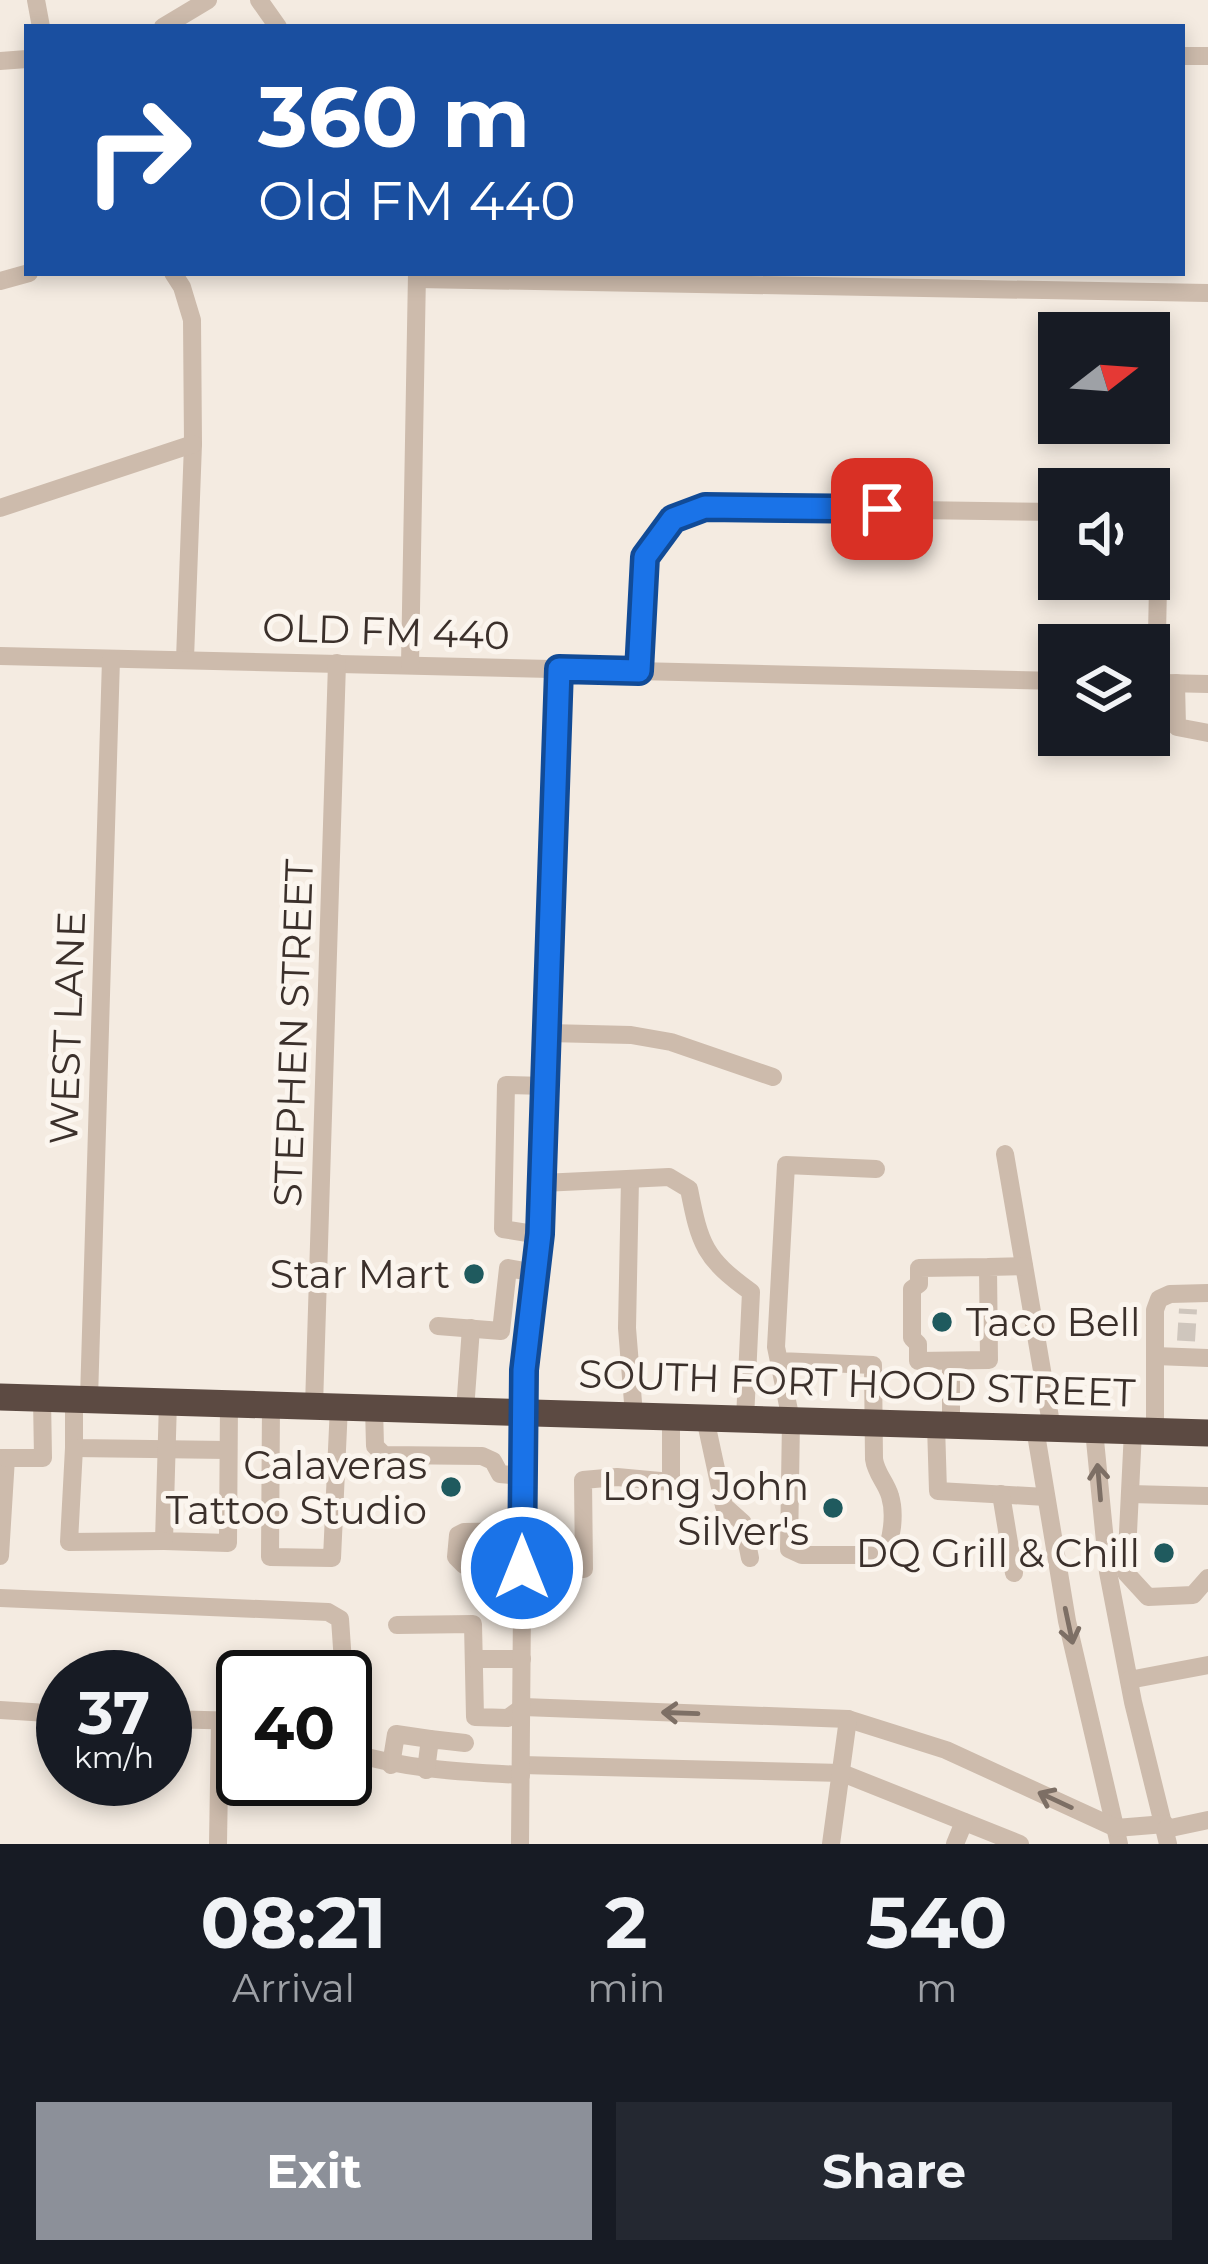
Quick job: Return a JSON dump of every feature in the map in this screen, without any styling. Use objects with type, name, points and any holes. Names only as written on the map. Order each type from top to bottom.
[{"type":"highway","name":"SOUTH FORT HOOD STREET","points":[[0,1397],[1208,1433]]},
{"type":"street","points":[[168,24],[208,0]]},
{"type":"street","points":[[174,276],[192,320],[185,658]]},
{"type":"street","points":[[410,665],[418,276],[1208,293]]},
{"type":"street","points":[[0,508],[193,444]]},
{"type":"street","points":[[639,671],[645,557],[673,519],[705,507],[1038,512]]},
{"type":"street","name":"OLD FM 440","points":[[0,656],[1038,680]]},
{"type":"street","name":"WEST LANE","points":[[110,658],[81,1399],[69,1542],[164,1541]]},
{"type":"street","name":"STEPHEN STREET","points":[[271,1404],[270,1557],[332,1558],[327,1406],[337,663]]},
{"type":"street","points":[[520,1844],[523,1412],[540,1234],[559,669]]},
{"type":"street","points":[[1170,683],[1208,684]]},
{"type":"street","points":[[1170,709],[1177,727],[1208,733]]},
{"type":"street","points":[[548,1033],[631,1035],[671,1042],[773,1078]]},
{"type":"street","points":[[540,1234],[503,1229],[506,1085],[546,1086]]},
{"type":"street","points":[[1005,1154],[1024,1266],[1046,1497],[1067,1621],[1118,1836]]},
{"type":"street","points":[[778,1361],[873,1365],[876,1473],[892,1501],[890,1546],[882,1555],[802,1555],[789,1550],[790,1420],[778,1361],[786,1165],[876,1169]]},
{"type":"street","points":[[542,1183],[669,1177],[688,1189],[697,1229],[716,1267],[751,1292],[745,1419]]},
{"type":"street","points":[[630,1179],[627,1328],[634,1415]]},
{"type":"street","points":[[988,1267],[988,1360],[918,1360],[918,1344],[924,1339],[920,1268],[1024,1266]]},
{"type":"street","points":[[438,1326],[501,1331],[508,1268],[536,1273]]},
{"type":"street","points":[[1195,1299],[1159,1299],[1155,1310],[1155,1356],[1130,1494],[1126,1573],[1148,1597],[1193,1595],[1208,1578]]},
{"type":"street","points":[[502,1314],[529,1319]]},
{"type":"street","points":[[465,1410],[471,1328]]},
{"type":"street","points":[[1155,1356],[1186,1349],[1208,1358]]},
{"type":"street","points":[[951,1361],[938,1491],[1046,1497]]},
{"type":"street","points":[[0,1556],[3,1458],[43,1458],[42,1398]]},
{"type":"street","points":[[168,1401],[164,1541],[228,1543],[229,1403]]},
{"type":"street","points":[[374,1407],[375,1446],[384,1455],[482,1456],[493,1461],[500,1474],[522,1477]]},
{"type":"street","points":[[522,1531],[464,1532],[458,1535],[456,1557],[464,1565],[584,1569],[583,1480],[617,1477],[671,1482],[670,1417]]},
{"type":"street","points":[[705,1418],[724,1506],[743,1523],[750,1558]]},
{"type":"street","points":[[1094,1430],[1108,1572],[1166,1832]]},
{"type":"street","points":[[74,1448],[229,1450]]},
{"type":"street","points":[[1001,1494],[1014,1573]]},
{"type":"street","points":[[1130,1494],[1208,1496]]},
{"type":"street","points":[[0,1598],[328,1612],[340,1619],[342,1650]]},
{"type":"street","points":[[397,1624],[473,1624],[475,1717],[464,1743],[463,1772]]},
{"type":"street","points":[[474,1659],[522,1659]]},
{"type":"street","points":[[1129,1680],[1208,1665]]},
{"type":"street","points":[[475,1717],[508,1718],[523,1707],[848,1719],[946,1750],[1118,1836],[1166,1832],[1208,1820]]},
{"type":"street","points":[[0,1710],[36,1712]]},
{"type":"street","points":[[831,1844],[848,1719]]},
{"type":"street","points":[[391,1765],[388,1733],[464,1743]]},
{"type":"street","points":[[426,1770],[430,1739]]},
{"type":"street","points":[[372,1759],[463,1772],[842,1773],[1020,1844]]},
{"type":"street","points":[[218,1844],[219,1806]]},
{"type":"street","points":[[955,1844],[964,1822]]},
{"type":"tunnel","points":[[1186,1341],[1188,1309]]},
{"type":"place","name":"Star Mart","points":[[474,1274]]},
{"type":"place","name":"Taco Bell","points":[[942,1322]]},
{"type":"place","name":"Calaveras Tattoo Studio","points":[[451,1487]]},
{"type":"place","name":"Long John Silver's","points":[[833,1508]]},
{"type":"place","name":"DQ Grill & Chill","points":[[1164,1553]]},
{"type":"route","points":[[522,1568],[524,1370],[540,1234],[559,669],[639,671],[645,557],[673,519],[705,507],[882,509]]}]
